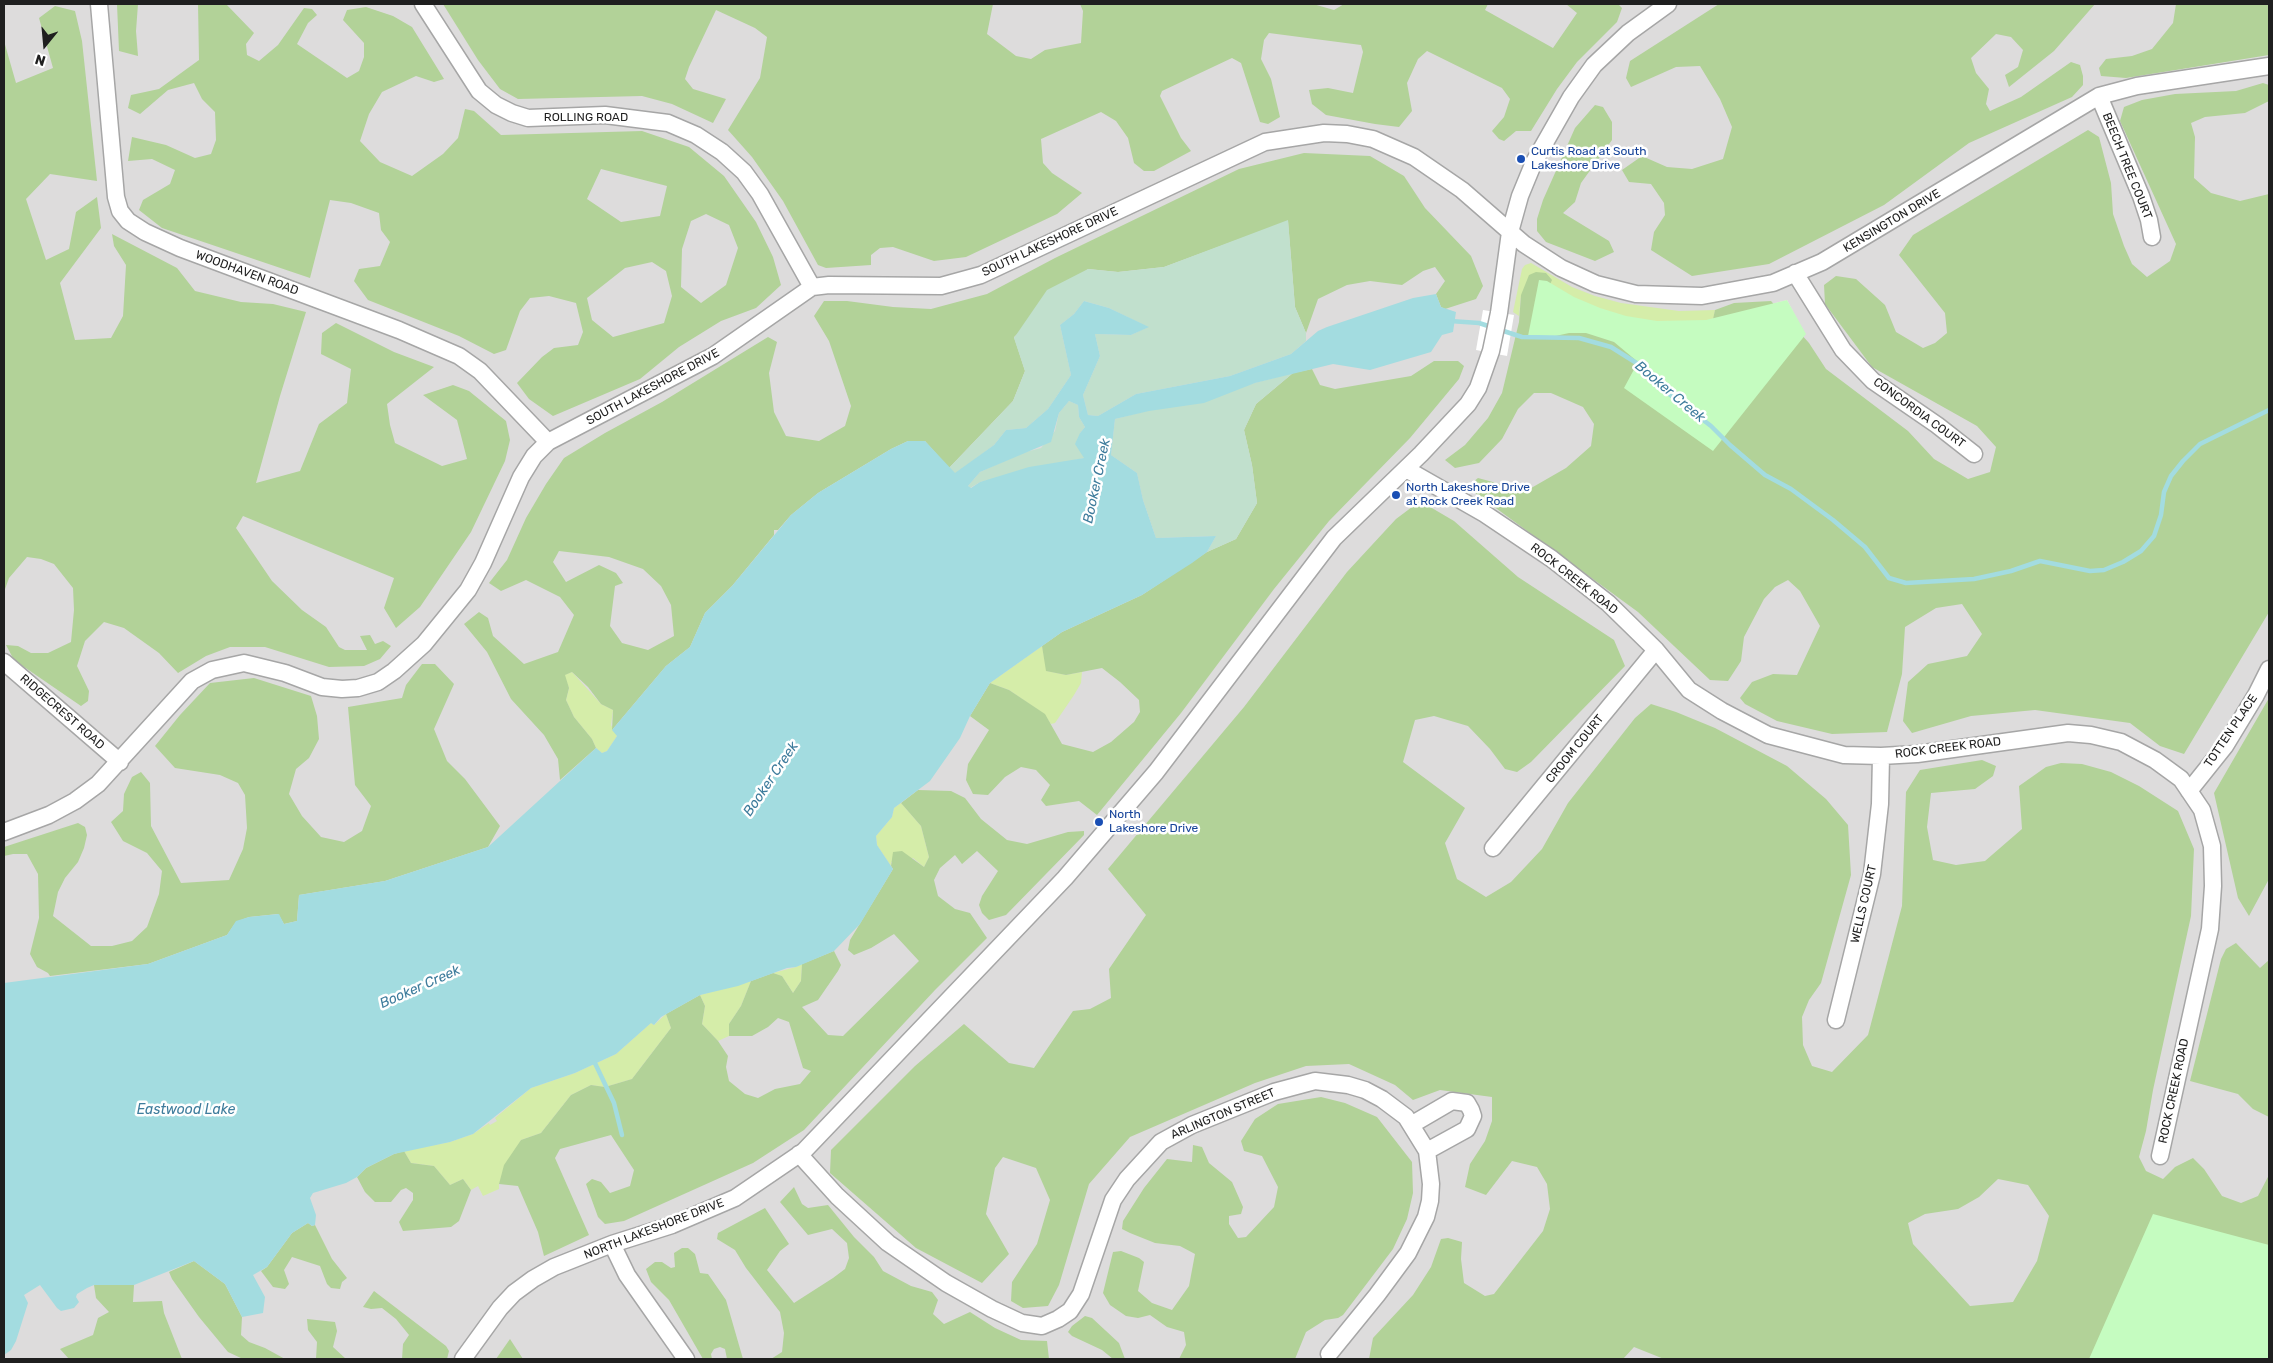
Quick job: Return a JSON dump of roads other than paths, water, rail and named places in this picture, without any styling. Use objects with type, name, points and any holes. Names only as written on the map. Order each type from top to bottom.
[{"type":"street","name":"WOODHAVEN ROAD","points":[[99,4],[116,197],[120,211],[128,221],[145,232],[180,248],[399,330],[459,356],[480,371],[548,442]]},
{"type":"street","name":"ROLLING ROAD","points":[[423,4],[479,91],[496,105],[512,113],[528,118],[605,115],[668,123],[696,135],[722,152],[744,172],[760,194],[812,287]]},
{"type":"street","name":"NORTH LAKESHORE DRIVE","points":[[463,1359],[482,1330],[514,1293],[554,1267],[612,1244],[672,1225],[735,1198],[799,1154],[1066,878],[1156,772],[1334,538],[1406,469],[1468,404],[1478,388],[1491,351],[1499,313],[1510,232],[1520,196],[1534,162],[1570,97],[1594,65],[1658,6]]},
{"type":"street","name":"KENSINGTON DRIVE","points":[[1510,232],[1524,244],[1561,268],[1596,284],[1636,294],[1702,296],[1774,283],[1830,257],[2099,96],[2137,86],[2269,66]]},
{"type":"street","name":"BEECH TREE COURT","points":[[2099,96],[2141,196],[2149,220],[2152,237]]},
{"type":"street","name":"SOUTH LAKESHORE DRIVE","points":[[4,832],[49,815],[75,801],[98,784],[192,681],[212,670],[244,663],[285,673],[322,686],[342,689],[358,688],[378,682],[394,672],[424,644],[468,590],[482,564],[521,477],[534,456],[548,442],[713,356],[812,287],[830,285],[942,286],[981,275],[1265,142],[1324,133],[1347,134],[1373,139],[1414,157],[1462,190],[1510,232]]},
{"type":"street","name":"CONCORDIA COURT","points":[[1795,273],[1843,350],[1873,381],[1938,425],[1974,454]]},
{"type":"street","name":"ROCK CREEK ROAD","points":[[1406,469],[1485,514],[1552,559],[1608,603],[1656,650],[1689,690],[1722,711],[1768,735],[1844,755],[1880,756],[1917,754],[2068,733],[2091,734],[2121,742],[2155,760],[2181,779],[2202,810],[2212,846],[2213,886],[2210,928],[2160,1156]]},
{"type":"street","name":"CROOM COURT","points":[[1493,848],[1656,650]]},
{"type":"street","name":"RIDGECREST ROAD","points":[[4,662],[120,762]]},
{"type":"street","name":"TOTTEN PLACE","points":[[2189,791],[2225,746],[2256,696],[2269,668]]},
{"type":"street","name":"WELLS COURT","points":[[1836,1020],[1872,874],[1880,804],[1880,756]]},
{"type":"street","name":"ARLINGTON STREET","points":[[799,1154],[837,1196],[888,1243],[946,1283],[992,1309],[1022,1323],[1042,1326],[1070,1311],[1081,1294],[1113,1200],[1126,1179],[1161,1142],[1192,1125],[1274,1092],[1315,1080],[1348,1085],[1365,1090],[1382,1099],[1406,1117],[1427,1151],[1431,1184],[1426,1217],[1408,1253],[1330,1354]]},
{"type":"street","points":[[1411,1125],[1452,1101],[1467,1103],[1473,1116],[1467,1129],[1427,1151]]},
{"type":"street","points":[[612,1244],[628,1274],[686,1359]]},
{"type":"water","name":"Eastwood Lake","points":[[1436,294],[1441,307],[1456,312],[1453,332],[1442,335],[1431,352],[1370,370],[1333,364],[1255,383],[1204,403],[1149,411],[1115,419],[1111,455],[1137,473],[1143,500],[1156,538],[1216,536],[1207,552],[1192,563],[1142,595],[1062,632],[990,683],[970,716],[960,738],[930,781],[894,808],[892,817],[876,836],[877,845],[893,869],[860,924],[834,951],[796,967],[787,968],[738,986],[700,995],[661,1017],[654,1025],[651,1023],[616,1054],[575,1073],[531,1088],[473,1134],[450,1142],[394,1154],[366,1168],[357,1177],[346,1183],[313,1193],[310,1198],[316,1215],[315,1225],[312,1226],[308,1223],[292,1233],[267,1267],[253,1275],[265,1297],[263,1313],[242,1317],[225,1284],[194,1261],[134,1285],[94,1285],[77,1294],[76,1297],[79,1302],[74,1308],[61,1311],[40,1285],[24,1295],[28,1303],[16,1341],[11,1350],[4,1355],[4,983],[148,964],[227,935],[236,921],[249,917],[279,914],[284,924],[297,921],[299,895],[385,881],[488,847],[596,748],[602,753],[607,751],[617,736],[612,730],[666,666],[690,647],[705,613],[732,586],[791,515],[818,493],[891,449],[908,441],[925,441],[955,473],[994,445],[1006,430],[1026,428],[1048,409],[1071,375],[1060,325],[1074,314],[1084,301],[1109,308],[1149,327],[1131,335],[1095,334],[1100,356],[1083,395],[1088,415],[1098,416],[1136,394],[1230,376],[1291,354],[1318,331],[1413,298]],"holes":[[[1069,401],[1078,405],[1079,417],[1085,427],[1075,444],[1084,458],[1029,467],[980,482],[971,488],[968,486],[980,472],[1051,442],[1059,413]]]},
{"type":"waterway","name":"Booker Creek","points":[[1450,321],[1479,323],[1522,337],[1579,338],[1611,347],[1646,369],[1656,384],[1711,426],[1765,475],[1791,489],[1833,520],[1865,547],[1889,578],[1906,583],[1974,579],[2011,571],[2040,561],[2090,571],[2104,570],[2123,562],[2141,551],[2154,536],[2161,515],[2164,492],[2171,476],[2183,461],[2200,444],[2269,410]]},
{"type":"waterway","points":[[593,1059],[614,1103],[622,1135]]},
{"type":"place","name":"Curtis Road at South Lakeshore Drive","points":[[1521,159]]},
{"type":"place","name":"North Lakeshore Drive at Rock Creek Road","points":[[1396,495]]},
{"type":"place","name":"North Lakeshore Drive","points":[[1099,822]]}]
